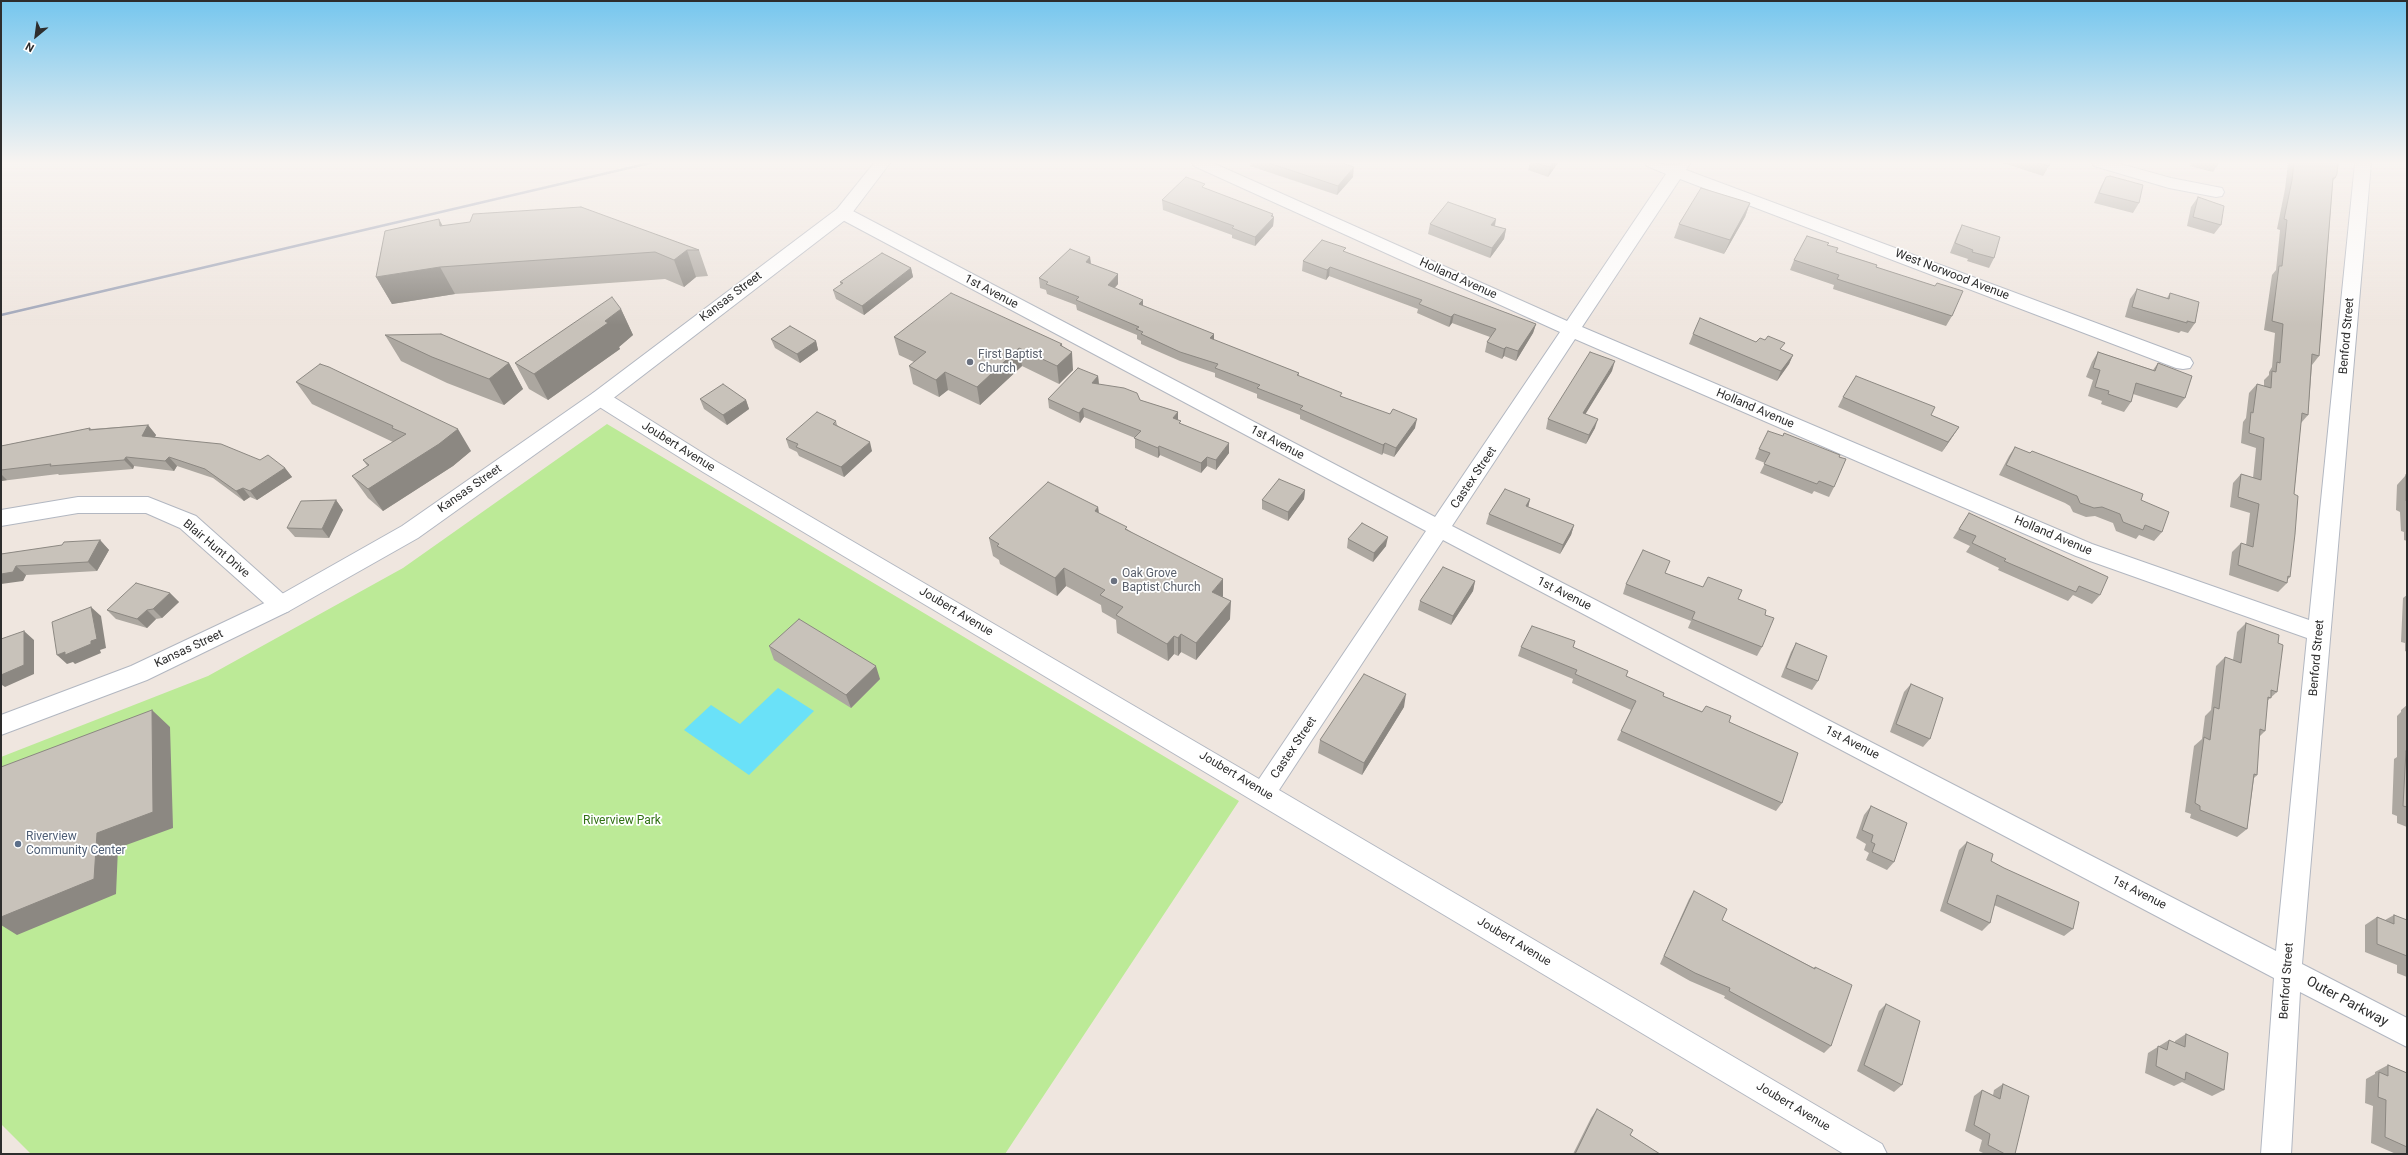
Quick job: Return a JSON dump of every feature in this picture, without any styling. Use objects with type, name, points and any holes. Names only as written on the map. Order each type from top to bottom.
[{"type":"street","name":"Kansas Street","points":[[1,725],[139,673],[281,605],[410,532],[600,398],[838,217]]},
{"type":"street","name":"1st Avenue","points":[[850,217],[1440,529],[2288,970]]},
{"type":"street","name":"Holland Avenue","points":[[1320,217],[1572,330],[2084,550],[2319,633]]},
{"type":"street","name":"Castex Street","points":[[1263,793],[1646,217]]},
{"type":"street","name":"West Norwood Avenue","points":[[1808,217],[2184,363]]},
{"type":"street","name":"Benford Street","points":[[2276,1154],[2288,970],[2358,217]]},
{"type":"street","name":"Joubert Avenue","points":[[600,398],[710,467],[1872,1154]]},
{"type":"street","name":"Blair Hunt Drive","points":[[1,518],[78,505],[148,505],[188,522],[281,605]]},
{"type":"street","name":"Outer Parkway","points":[[2288,970],[2407,1033]]},
{"type":"green space","name":"Riverview Park","points":[[607,424],[1239,801],[1005,1154],[31,1154],[1,1124],[1,757],[208,676],[403,568]]},
{"type":"water","points":[[778,688],[814,711],[749,775],[684,730],[711,705],[740,724]]},
{"type":"building","points":[[472,217],[608,217],[699,250],[687,250],[674,260],[655,252],[440,267],[376,277],[385,231],[439,219],[440,226],[470,222]]},
{"type":"building","points":[[1209,217],[1274,217],[1255,237],[1232,228],[1234,226]]},
{"type":"building","points":[[1436,217],[1490,217],[1496,219],[1491,225],[1506,229],[1492,248],[1430,224]]},
{"type":"building","points":[[1683,217],[1742,217],[1730,240],[1679,224]]},
{"type":"building","points":[[2193,217],[2222,217],[2221,225]]},
{"type":"building","points":[[2284,217],[2330,217],[2319,356],[2312,354],[2308,415],[2302,413],[2294,494],[2298,496],[2295,534],[2290,577],[2288,576],[2287,583],[2238,565],[2241,543],[2253,547],[2259,504],[2238,497],[2241,474],[2261,480],[2264,438],[2249,433],[2251,412],[2253,413],[2257,384],[2271,388],[2272,371],[2276,372],[2277,362],[2280,363],[2283,324],[2272,321],[2279,266],[2282,266],[2287,220],[2284,219]]},
{"type":"building","points":[[1962,225],[2000,237],[1994,258],[1972,252],[1973,250],[1955,243]]},
{"type":"building","points":[[1807,236],[1829,243],[1827,245],[1838,248],[1836,252],[1877,265],[1876,267],[1935,286],[1937,283],[1963,291],[1952,316],[1837,279],[1839,275],[1794,260]]},
{"type":"building","points":[[1322,240],[1346,248],[1343,251],[1536,324],[1518,351],[1506,347],[1504,349],[1487,342],[1496,329],[1454,314],[1451,317],[1419,304],[1422,300],[1330,267],[1327,270],[1303,261]]},
{"type":"building","points":[[1070,249],[1090,257],[1086,262],[1118,274],[1108,285],[1143,300],[1139,304],[1214,334],[1210,338],[1299,373],[1297,375],[1342,393],[1340,396],[1390,414],[1393,409],[1417,419],[1396,448],[1385,443],[1383,445],[1300,409],[1303,406],[1257,388],[1260,385],[1215,368],[1218,364],[1180,352],[1141,334],[1143,332],[1136,329],[1139,327],[1076,300],[1079,297],[1046,284],[1048,282],[1039,278]]},
{"type":"building","points":[[882,253],[911,268],[862,306],[833,290],[843,283],[840,282]]},
{"type":"building","points":[[2137,289],[2169,299],[2170,293],[2199,302],[2195,323],[2187,321],[2187,323],[2132,307]]},
{"type":"building","name":"First Baptist Church","points":[[951,293],[1062,344],[1060,345],[1072,352],[1057,366],[1019,348],[977,387],[945,372],[936,380],[909,366],[926,352],[894,337]]},
{"type":"building","points":[[612,297],[621,309],[605,321],[608,323],[534,374],[515,363]]},
{"type":"building","points":[[1700,318],[1756,342],[1760,338],[1765,340],[1768,336],[1785,343],[1780,349],[1793,355],[1781,371],[1693,334]]},
{"type":"building","points":[[790,326],[816,341],[797,354],[771,339]]},
{"type":"building","points":[[441,334],[509,363],[489,379],[432,357],[385,335]]},
{"type":"building","points":[[1590,352],[1615,361],[1583,413],[1598,419],[1589,435],[1548,419]]},
{"type":"building","points":[[2098,352],[2155,371],[2158,363],[2192,376],[2185,398],[2136,383],[2131,402],[2108,394],[2109,391],[2095,387],[2100,370],[2093,368]]},
{"type":"building","points":[[320,364],[458,429],[439,444],[368,489],[352,476],[369,465],[363,460],[406,434],[392,428],[393,426],[296,382]]},
{"type":"building","points":[[1078,368],[1098,376],[1092,383],[1124,388],[1137,393],[1140,400],[1178,412],[1173,418],[1181,421],[1179,423],[1229,443],[1216,460],[1207,457],[1201,463],[1159,446],[1158,448],[1134,438],[1141,431],[1083,408],[1079,413],[1048,399]]},
{"type":"building","points":[[1856,376],[1935,407],[1931,415],[1959,427],[1948,442],[1843,397]]},
{"type":"building","points":[[723,384],[746,400],[723,415],[700,399]]},
{"type":"building","points":[[817,412],[836,421],[833,424],[870,442],[841,467],[796,447],[798,444],[786,439]]},
{"type":"building","points":[[148,425],[142,436],[221,444],[260,460],[268,455],[285,468],[250,491],[243,488],[236,491],[205,469],[169,457],[165,461],[126,457],[124,460],[50,466],[51,464],[1,470],[1,446],[90,428],[89,430]]},
{"type":"building","points":[[1768,431],[1783,436],[1784,433],[1840,455],[1839,457],[1846,459],[1834,487],[1819,481],[1817,484],[1764,464],[1770,453],[1759,449]]},
{"type":"building","points":[[2015,447],[2030,453],[2032,451],[2143,494],[2141,500],[2169,512],[2162,532],[2145,525],[2143,530],[2123,522],[2120,514],[2102,507],[2094,508],[2080,503],[2077,496],[2006,465]]},
{"type":"building","points":[[2406,475],[2407,476],[2407,501],[2406,501]]},
{"type":"building","points":[[1279,479],[1305,490],[1288,512],[1262,500]]},
{"type":"building","name":"Oak Grove Baptist Church","points":[[1048,482],[1098,507],[1095,511],[1127,527],[1125,529],[1223,579],[1212,592],[1231,601],[1196,643],[1181,634],[1178,638],[1174,636],[1167,644],[1116,615],[1123,607],[1100,595],[1105,590],[1064,568],[1055,578],[997,546],[999,544],[989,538]]},
{"type":"building","points":[[1505,489],[1530,499],[1526,506],[1574,525],[1563,545],[1489,514]]},
{"type":"building","points":[[336,500],[322,529],[287,528],[301,501]]},
{"type":"building","points":[[1969,513],[2108,577],[2100,595],[2079,586],[2076,592],[2004,561],[2006,559],[1972,543],[1976,536],[1959,529]]},
{"type":"building","points":[[1362,523],[1388,537],[1374,553],[1348,539]]},
{"type":"building","points":[[100,540],[88,562],[16,566],[13,572],[1,574],[1,554],[62,545],[64,542]]},
{"type":"building","points":[[1643,550],[1670,561],[1665,573],[1703,587],[1708,577],[1742,590],[1738,599],[1766,610],[1765,615],[1774,618],[1762,647],[1692,619],[1695,612],[1626,584]]},
{"type":"building","points":[[1443,567],[1475,581],[1453,616],[1420,601]]},
{"type":"building","points":[[136,583],[170,593],[153,609],[147,610],[137,619],[107,610]]},
{"type":"building","points":[[91,607],[97,639],[91,641],[91,644],[65,655],[65,652],[57,655],[52,622]]},
{"type":"building","points":[[799,619],[876,666],[846,695],[769,646]]},
{"type":"building","points":[[2246,623],[2279,635],[2278,643],[2283,645],[2277,692],[2271,690],[2271,698],[2268,697],[2265,731],[2260,729],[2257,775],[2254,774],[2247,829],[2200,810],[2200,806],[2195,803],[2204,737],[2210,740],[2214,707],[2219,709],[2225,657],[2241,663]]},
{"type":"building","points":[[1532,626],[1575,641],[1573,647],[1628,671],[1626,676],[1664,693],[1663,696],[1702,712],[1706,706],[1731,716],[1729,722],[1798,753],[1782,803],[1621,731],[1636,701],[1575,674],[1577,670],[1521,647]]},
{"type":"building","points":[[24,631],[24,665],[1,675],[1,639]]},
{"type":"building","points":[[1796,643],[1827,656],[1818,681],[1786,668]]},
{"type":"building","points":[[1364,674],[1406,694],[1364,763],[1320,740]]},
{"type":"building","points":[[1911,684],[1943,698],[1930,739],[1896,724]]},
{"type":"building","name":"Riverview Community Center","points":[[152,710],[153,812],[97,833],[94,879],[1,917],[1,767]]},
{"type":"building","points":[[2407,751],[2407,807],[2403,806]]},
{"type":"building","points":[[1871,806],[1907,823],[1894,862],[1872,852],[1875,844],[1871,842],[1873,835],[1862,830]]},
{"type":"building","points":[[1967,842],[1993,854],[1991,861],[2004,868],[2079,902],[2073,929],[1997,895],[1990,923],[1947,903]]},
{"type":"building","points":[[1694,891],[1727,909],[1722,920],[1815,969],[1815,967],[1852,985],[1831,1046],[1729,991],[1730,988],[1695,973],[1664,956]]},
{"type":"building","points":[[2394,915],[2407,920],[2407,956],[2377,944],[2377,917],[2394,924]]},
{"type":"building","points":[[1886,1004],[1920,1021],[1902,1085],[1864,1065]]},
{"type":"building","points":[[2186,1034],[2228,1053],[2224,1090],[2186,1072],[2185,1080],[2156,1066],[2158,1046],[2167,1050],[2169,1040],[2185,1047]]},
{"type":"building","points":[[2388,1065],[2407,1073],[2407,1147],[2385,1137],[2386,1100],[2378,1097],[2379,1072],[2388,1076]]},
{"type":"building","points":[[2003,1084],[2029,1096],[2015,1154],[2005,1154],[1988,1145],[1990,1134],[1974,1125],[1982,1090],[2000,1099]]},
{"type":"building","points":[[1597,1109],[1633,1130],[1630,1135],[1660,1154],[1575,1154]]},
{"type":"railway","points":[[1,315],[420,217]]},
{"type":"place","name":"First Baptist Church","points":[[970,362]]},
{"type":"place","name":"Oak Grove Baptist Church","points":[[1114,581]]},
{"type":"place","name":"Riverview Community Center","points":[[18,844]]}]
